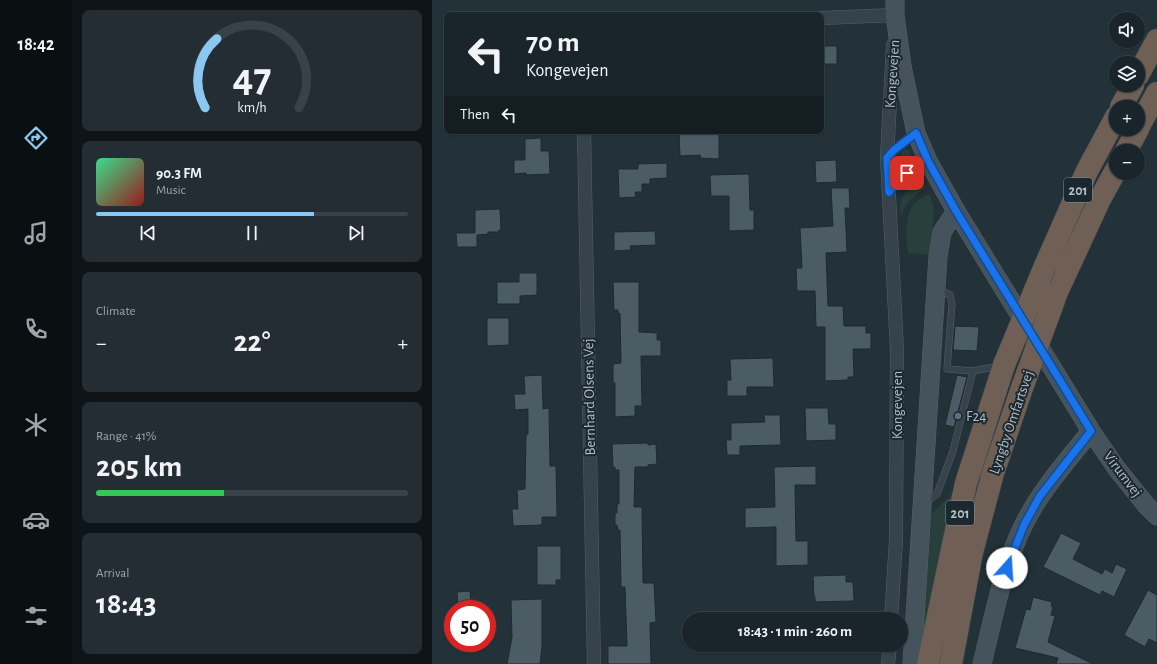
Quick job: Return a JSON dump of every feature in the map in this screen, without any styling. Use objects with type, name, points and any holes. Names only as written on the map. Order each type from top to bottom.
[{"type":"highway","points":[[1145,62],[1157,40]]},
{"type":"highway","points":[[1145,116],[1157,93]]},
{"type":"highway","name":"201","points":[[928,664],[966,483],[1004,366],[1045,266],[1087,171],[1109,130]]},
{"type":"highway","name":"Lyngby Omfartsvej","points":[[951,664],[972,552],[993,473],[1057,292],[1100,199],[1110,180]]},
{"type":"main road","name":"Kongevejen","points":[[895,8],[902,66],[916,133],[928,161],[956,211],[1091,431]]},
{"type":"main road","points":[[912,664],[938,256],[942,232],[956,211]]},
{"type":"main road","points":[[982,664],[999,592],[1015,544],[1040,496],[1091,431]]},
{"type":"main road","name":"Virumvej","points":[[1091,431],[1117,469],[1146,505],[1157,516]]},
{"type":"street","points":[[824,18],[895,8]]},
{"type":"street","name":"Kongevejen","points":[[891,612],[896,540],[897,351],[887,158],[895,8]]},
{"type":"street","name":"Bernhard Olsens Vej","points":[[584,134],[594,664]]},
{"type":"street","points":[[888,664],[889,652]]},
{"type":"lane","points":[[887,158],[894,150],[916,133]]},
{"type":"lane","points":[[889,192],[907,173],[928,161]]},
{"type":"lane","points":[[936,289],[950,295],[952,304],[947,369],[973,371],[1004,366]]},
{"type":"lane","points":[[922,505],[937,494],[951,458],[973,371]]},
{"type":"green space","points":[[906,149],[909,151],[912,159],[911,161],[894,172],[893,169],[902,152]]},
{"type":"green space","points":[[920,184],[924,185],[926,188],[911,200],[900,216],[903,196],[909,189]]},
{"type":"green space","points":[[929,194],[934,207],[931,255],[908,253],[906,227],[911,208],[920,199]]},
{"type":"green space","points":[[954,492],[918,664],[928,520],[932,513]]},
{"type":"building","points":[[824,46],[837,46],[837,64],[824,64]]},
{"type":"building","points":[[679,134],[719,134],[719,159],[701,158],[700,155],[680,156]]},
{"type":"building","points":[[541,138],[541,151],[549,151],[550,174],[514,174],[514,160],[525,160],[525,139]]},
{"type":"building","points":[[836,160],[837,182],[816,183],[815,161]]},
{"type":"building","points":[[667,163],[667,178],[650,179],[650,184],[642,184],[642,192],[635,192],[636,197],[619,198],[618,169],[638,169],[638,164]]},
{"type":"building","points":[[749,174],[750,210],[754,210],[754,230],[729,231],[729,196],[711,196],[710,175]]},
{"type":"building","points":[[831,188],[849,188],[850,208],[845,208],[847,252],[826,253],[828,306],[843,306],[844,326],[866,326],[866,333],[871,333],[871,349],[853,349],[854,377],[848,377],[848,380],[825,381],[825,327],[816,327],[815,291],[797,291],[796,268],[802,268],[800,228],[833,226]]},
{"type":"building","points":[[500,209],[501,230],[499,230],[499,232],[488,232],[488,234],[477,235],[477,247],[457,247],[456,233],[475,233],[475,210]]},
{"type":"building","points":[[655,231],[656,245],[630,246],[631,250],[614,251],[614,232]]},
{"type":"building","points":[[519,273],[537,273],[537,295],[520,296],[520,304],[497,304],[497,282],[519,282]]},
{"type":"building","points":[[613,282],[639,282],[639,332],[657,333],[657,340],[661,340],[661,356],[641,356],[642,406],[635,406],[635,416],[615,417],[615,383],[613,383],[613,364],[621,363],[620,313],[618,314],[618,310],[614,310]]},
{"type":"building","points":[[487,318],[509,318],[509,345],[487,346]]},
{"type":"building","points":[[955,326],[979,327],[977,351],[953,350]]},
{"type":"building","points":[[773,358],[774,387],[747,387],[747,396],[727,396],[727,380],[731,380],[730,359]]},
{"type":"building","points":[[542,375],[543,409],[549,408],[550,466],[556,466],[557,517],[542,517],[542,525],[513,526],[512,509],[518,509],[517,490],[525,489],[526,435],[528,434],[528,409],[515,410],[514,394],[525,394],[524,376]]},
{"type":"building","points":[[957,375],[967,377],[954,427],[945,425]]},
{"type":"building","points":[[805,408],[828,408],[829,424],[836,424],[836,440],[806,441]]},
{"type":"building","points":[[764,415],[780,415],[781,445],[740,446],[740,455],[727,455],[726,440],[731,440],[731,423],[765,422]]},
{"type":"building","points":[[648,443],[648,445],[656,444],[657,464],[648,465],[648,467],[635,467],[634,507],[642,507],[643,583],[654,583],[656,622],[650,623],[651,664],[608,664],[608,646],[627,646],[625,587],[621,587],[620,530],[618,530],[617,525],[615,525],[615,513],[617,513],[617,504],[619,504],[619,470],[615,470],[615,467],[613,468],[612,444]]},
{"type":"building","points":[[816,466],[816,485],[795,485],[796,541],[808,541],[808,565],[776,566],[776,527],[745,528],[745,508],[775,507],[774,467]]},
{"type":"building","points":[[1061,533],[1081,543],[1073,559],[1102,574],[1105,569],[1112,573],[1116,564],[1127,569],[1114,597],[1102,591],[1100,595],[1043,567]]},
{"type":"building","points":[[537,546],[561,546],[561,580],[556,580],[556,585],[537,585]]},
{"type":"building","points":[[846,575],[846,582],[853,582],[854,601],[815,602],[813,576]]},
{"type":"building","points":[[1148,590],[1157,595],[1157,643],[1149,639],[1145,647],[1124,635]]},
{"type":"building","points":[[470,591],[471,600],[458,600],[457,592]]},
{"type":"building","points":[[1033,597],[1052,602],[1051,606],[1053,607],[1051,615],[1055,616],[1048,642],[1093,664],[1056,664],[1058,658],[1015,648],[1026,609],[1030,610]]},
{"type":"building","points":[[542,599],[542,646],[540,664],[507,664],[512,637],[511,600]]},
{"type":"place","name":"F24","points":[[958,416]]},
{"type":"route","points":[[907,173],[889,192],[887,158],[894,150],[916,133],[928,161],[956,211],[1091,431],[1040,496],[1015,544],[1007,568]]}]
